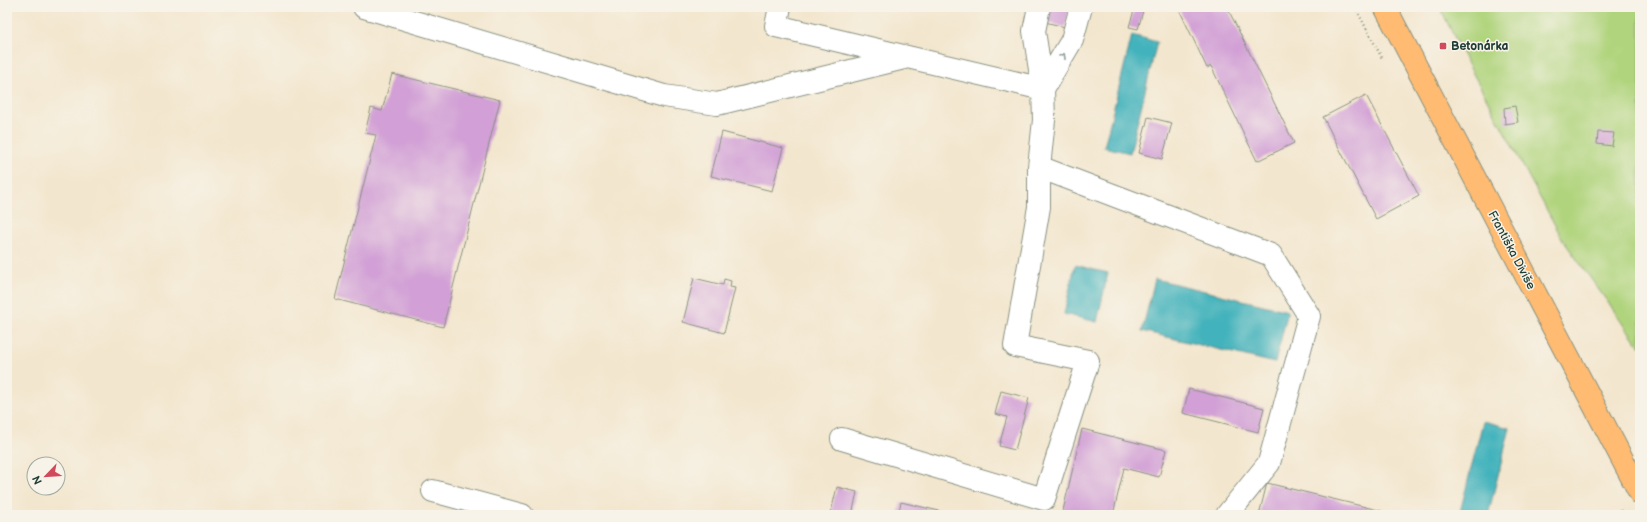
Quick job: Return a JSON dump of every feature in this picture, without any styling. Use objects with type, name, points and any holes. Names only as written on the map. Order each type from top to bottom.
[{"type":"main road","name":"Františka Diviše","points":[[1385,7],[1640,493]]},
{"type":"lane","points":[[364,7],[664,96],[717,104],[908,57]]},
{"type":"lane","points":[[780,7],[776,26],[1043,89]]},
{"type":"lane","points":[[842,440],[1044,499],[1088,361],[1015,346],[1039,207],[1039,167],[1044,120],[1043,89],[1034,31],[1039,7]]},
{"type":"lane","points":[[1043,89],[1072,40],[1081,7]]},
{"type":"lane","points":[[1039,167],[1271,255],[1309,316],[1269,463],[1227,515]]},
{"type":"lane","points":[[432,491],[522,515]]},
{"type":"green space","points":[[1440,7],[1640,7],[1640,347],[1563,240],[1462,53]]},
{"type":"water","points":[[1132,35],[1157,42],[1130,153],[1104,147]]},
{"type":"water","points":[[1075,265],[1108,273],[1097,322],[1064,314]]},
{"type":"water","points":[[1155,279],[1288,311],[1275,363],[1142,331]]},
{"type":"water","points":[[1483,421],[1510,428],[1488,515],[1470,515],[1460,512]]},
{"type":"building","points":[[1048,7],[1070,7],[1065,27],[1045,22]]},
{"type":"building","points":[[1135,7],[1144,7],[1138,29],[1129,27]]},
{"type":"building","points":[[1178,7],[1227,7],[1294,143],[1257,161],[1211,66],[1207,68]]},
{"type":"building","points":[[392,74],[500,100],[443,327],[335,299],[376,135],[365,133],[371,108],[382,111]]},
{"type":"building","points":[[1366,95],[1419,196],[1376,219],[1323,117]]},
{"type":"building","points":[[1515,106],[1518,122],[1505,124],[1504,108]]},
{"type":"building","points":[[1148,117],[1172,123],[1162,159],[1139,153]]},
{"type":"building","points":[[722,132],[783,148],[772,191],[711,176]]},
{"type":"building","points":[[1598,132],[1614,133],[1612,146],[1597,144]]},
{"type":"building","points":[[694,278],[723,285],[724,279],[731,281],[730,287],[735,288],[724,333],[683,322]]},
{"type":"building","points":[[1189,389],[1264,408],[1258,432],[1183,413]]},
{"type":"building","points":[[1001,391],[1029,398],[1015,450],[999,446],[1007,417],[995,414]]},
{"type":"building","points":[[1082,429],[1166,450],[1159,477],[1124,468],[1113,515],[1062,515]]},
{"type":"building","points":[[1267,483],[1382,511],[1381,515],[1259,515]]},
{"type":"building","points":[[837,487],[857,492],[852,515],[843,515],[831,512]]},
{"type":"building","points":[[901,502],[952,514],[952,515],[898,515]]},
{"type":"building","points":[[1425,511],[1438,514],[1438,515],[1425,515]]},
{"type":"place","name":"Betonárka","points":[[1443,46]]}]
